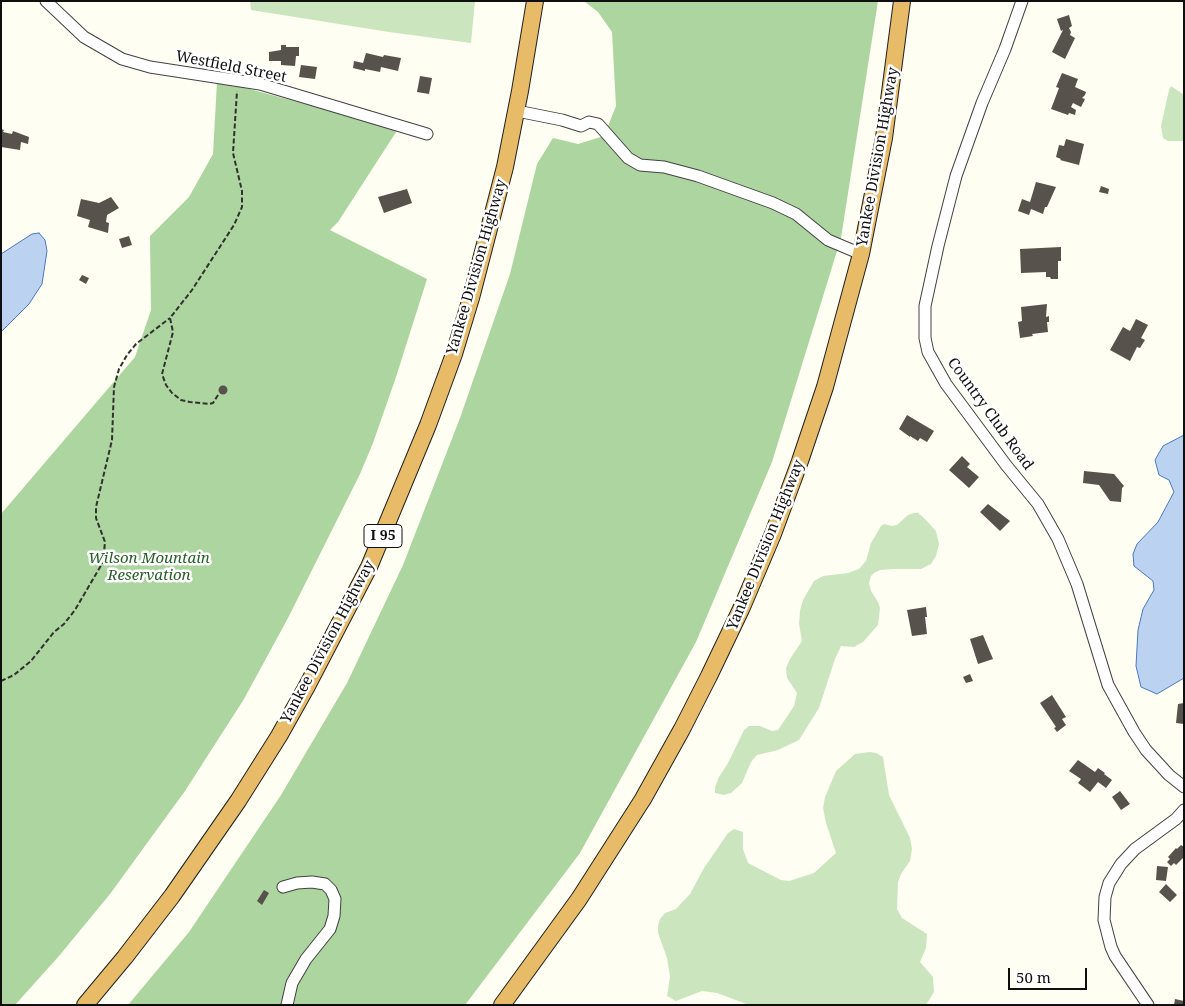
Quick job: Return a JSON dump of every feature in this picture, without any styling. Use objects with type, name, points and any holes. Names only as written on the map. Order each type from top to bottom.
[{"type":"highway","name":"Yankee Division Highway","points":[[85,1005],[172,896],[232,810],[298,703],[361,584],[414,461],[454,354],[489,233],[517,111],[535,1]]},
{"type":"highway","name":"Yankee Division Highway","points":[[502,1005],[574,907],[632,816],[682,729],[726,642],[765,552],[800,461],[830,368],[860,254],[884,138],[902,1]]},
{"type":"street","name":"Westfield Street","points":[[46,1],[84,37],[122,59],[150,67],[260,84],[426,134]]},
{"type":"street","name":"Country Club Road","points":[[1022,1],[956,176],[925,306],[925,338],[928,352],[946,384],[1006,465],[1038,504],[1058,539],[1077,584],[1108,685],[1134,732],[1146,750],[1169,775],[1184,787]]},
{"type":"street","points":[[517,111],[562,120],[581,126],[589,122],[598,124],[628,158],[640,165],[664,167],[698,176],[773,204],[796,214],[828,240],[860,254]]},
{"type":"street","points":[[1148,1005],[1111,947],[1104,920],[1105,897],[1109,883],[1121,864],[1135,849],[1176,819],[1184,810]]},
{"type":"street","points":[[284,887],[296,882],[324,884],[336,899],[330,929],[306,959],[292,983],[287,1005]]},
{"type":"path","points":[[1,681],[14,675],[30,661],[54,632],[64,624],[75,610],[103,562],[105,542],[96,518],[96,507],[112,440],[114,387],[120,369],[127,355],[136,344],[170,318],[192,290],[234,225],[242,207],[242,191],[237,177],[233,153],[238,80]]},
{"type":"path","points":[[170,318],[173,332],[162,374],[166,384],[172,393],[181,400],[190,402],[213,403],[218,395]]},
{"type":"green space","points":[[250,1],[475,1],[471,43],[251,10]]},
{"type":"green space","points":[[584,1],[878,1],[841,238],[772,462],[696,642],[580,853],[465,1005],[128,1005],[189,932],[281,795],[347,683],[403,565],[460,418],[510,274],[537,164],[553,138],[578,144],[604,136],[616,106],[612,32],[598,12]]},
{"type":"green space","name":"Wilson Mountain Reservation","points":[[217,82],[398,129],[338,222],[330,230],[427,279],[396,377],[360,474],[288,618],[244,699],[185,791],[110,894],[59,956],[15,1005],[1,1005],[1,514],[135,357],[151,310],[150,236],[189,197],[213,154]]},
{"type":"green space","points":[[1171,86],[1184,95],[1184,141],[1168,141],[1163,138],[1161,126]]},
{"type":"green space","points":[[918,513],[923,517],[936,531],[939,544],[936,556],[931,564],[921,569],[880,570],[871,576],[869,583],[871,591],[880,608],[878,625],[863,642],[854,647],[841,646],[819,708],[799,740],[778,750],[757,755],[751,762],[742,783],[731,793],[724,795],[715,793],[719,777],[744,730],[749,726],[760,726],[772,731],[778,730],[794,706],[797,693],[787,678],[786,668],[802,641],[799,624],[800,611],[803,600],[814,581],[823,576],[848,573],[859,569],[866,561],[871,543],[881,526],[884,524],[897,525],[908,515]]},
{"type":"green space","points":[[870,752],[883,757],[889,795],[910,838],[912,849],[910,861],[898,882],[897,909],[902,918],[927,934],[926,948],[920,962],[933,977],[934,992],[926,1005],[749,1005],[717,993],[702,991],[676,1001],[667,996],[670,977],[667,958],[658,933],[660,919],[665,913],[676,909],[690,894],[704,868],[728,833],[734,829],[743,832],[743,849],[748,863],[781,880],[789,881],[814,873],[836,853],[823,808],[825,797],[836,771],[855,754]]},
{"type":"water","points":[[39,233],[45,240],[47,251],[42,284],[29,304],[1,332],[1,254],[32,234]]},
{"type":"water","points":[[1184,435],[1184,678],[1157,694],[1141,687],[1136,666],[1138,630],[1143,609],[1154,590],[1153,581],[1134,566],[1133,554],[1137,544],[1158,522],[1174,492],[1169,480],[1159,475],[1155,460],[1163,446]]},
{"type":"building","points":[[1069,15],[1072,26],[1069,28],[1070,35],[1075,38],[1065,59],[1052,52],[1063,30],[1061,31],[1057,19]]},
{"type":"building","points":[[281,45],[299,47],[299,56],[296,56],[295,66],[281,65],[281,61],[269,61],[269,52],[281,50]]},
{"type":"building","points":[[366,53],[383,57],[384,55],[401,58],[398,71],[381,67],[380,72],[353,68],[354,61],[363,63]]},
{"type":"building","points":[[301,65],[317,67],[315,79],[299,77]]},
{"type":"building","points":[[1062,73],[1078,79],[1075,87],[1086,92],[1082,98],[1085,99],[1081,107],[1073,103],[1071,107],[1076,110],[1075,115],[1069,113],[1068,115],[1051,109],[1059,88],[1056,87]]},
{"type":"building","points":[[420,76],[432,78],[429,94],[417,92]]},
{"type":"building","points":[[1,129],[4,130],[3,132],[12,134],[13,131],[29,137],[28,144],[21,142],[20,150],[1,147]]},
{"type":"building","points":[[1066,139],[1084,144],[1079,165],[1060,160],[1056,157],[1059,145],[1064,146]]},
{"type":"building","points":[[1036,182],[1056,187],[1043,214],[1031,209],[1029,215],[1018,211],[1022,199],[1030,202]]},
{"type":"building","points":[[1101,186],[1109,189],[1108,194],[1099,192]]},
{"type":"building","points":[[407,189],[412,203],[384,213],[378,197]]},
{"type":"building","points":[[111,197],[119,208],[107,215],[106,222],[109,223],[108,233],[88,227],[90,220],[77,216],[81,199],[99,203]]},
{"type":"building","points":[[129,236],[132,245],[122,248],[119,239]]},
{"type":"building","points":[[1061,247],[1061,261],[1058,261],[1058,279],[1046,277],[1046,272],[1021,273],[1020,249]]},
{"type":"building","points":[[82,275],[89,278],[86,284],[79,280]]},
{"type":"building","points":[[1047,304],[1046,317],[1049,316],[1049,322],[1047,322],[1048,332],[1020,338],[1018,322],[1022,321],[1021,307]]},
{"type":"building","points":[[1136,319],[1148,325],[1141,338],[1145,340],[1140,348],[1137,347],[1130,361],[1110,350],[1123,327],[1130,331]]},
{"type":"building","points":[[223,385],[228,390],[223,395],[218,390]]},
{"type":"building","points":[[907,415],[934,431],[927,442],[920,438],[918,441],[899,429]]},
{"type":"building","points":[[962,456],[970,464],[967,467],[979,477],[969,488],[949,470]]},
{"type":"building","points":[[1084,471],[1114,474],[1124,486],[1122,488],[1121,502],[1110,501],[1099,485],[1083,483]]},
{"type":"building","points":[[988,504],[1010,521],[1000,531],[980,512]]},
{"type":"building","points":[[926,607],[927,634],[912,636],[907,610]]},
{"type":"building","points":[[983,635],[993,659],[978,664],[970,639]]},
{"type":"building","points":[[970,674],[973,681],[966,683],[963,677]]},
{"type":"building","points":[[1052,695],[1066,717],[1062,719],[1066,725],[1057,732],[1054,728],[1056,727],[1040,703]]},
{"type":"building","points":[[1184,703],[1184,724],[1176,723],[1178,704]]},
{"type":"building","points":[[1078,760],[1095,772],[1098,768],[1112,780],[1106,788],[1098,782],[1090,792],[1078,783],[1081,779],[1069,771]]},
{"type":"building","points":[[1120,791],[1130,804],[1121,810],[1112,797]]},
{"type":"building","points":[[1181,845],[1184,847],[1184,857],[1176,865],[1174,863],[1171,866],[1167,862],[1170,859],[1168,857]]},
{"type":"building","points":[[1157,866],[1168,867],[1166,881],[1156,880]]},
{"type":"building","points":[[1166,884],[1177,895],[1170,902],[1159,892]]},
{"type":"building","points":[[264,890],[269,893],[262,905],[257,901]]},
{"type":"building","points":[[1175,999],[1184,1001],[1184,1005],[1174,1005]]}]
